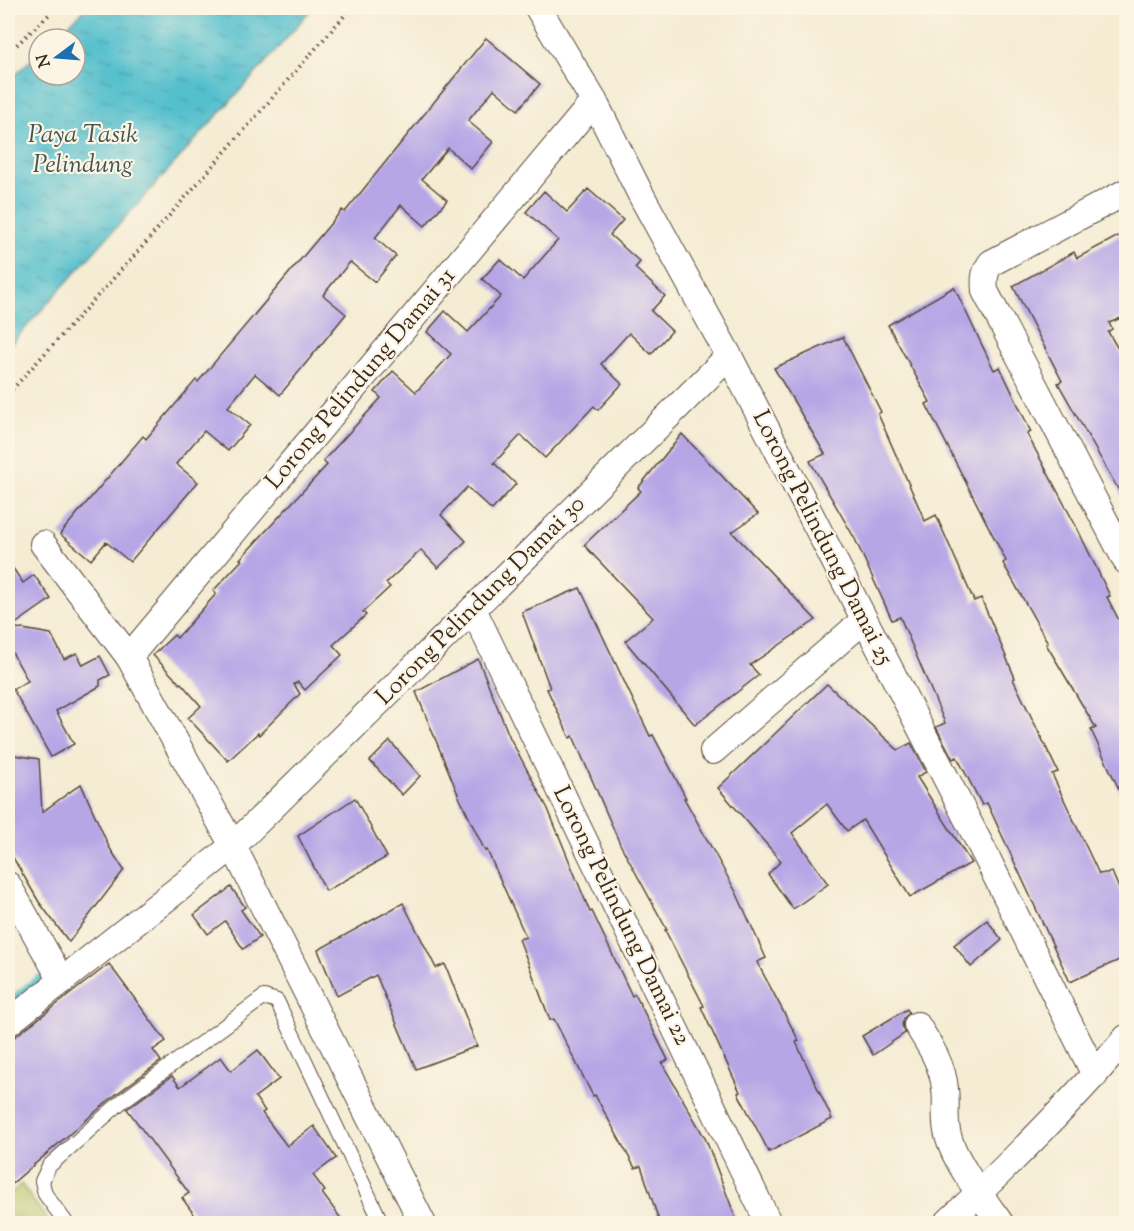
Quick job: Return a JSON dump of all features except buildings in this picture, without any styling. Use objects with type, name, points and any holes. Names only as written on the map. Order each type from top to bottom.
[{"type":"street","name":"Lorong Pelindung Damai 25","points":[[538,8],[594,101],[640,193],[729,356],[984,852],[1095,1075]]},
{"type":"street","name":"Lorong Pelindung Damai 31","points":[[129,657],[594,101]]},
{"type":"street","points":[[1126,192],[991,263],[986,270],[984,281],[986,291],[1126,561]]},
{"type":"street","name":"Lorong Pelindung Damai 30","points":[[8,1023],[233,846],[729,356]]},
{"type":"street","points":[[44,544],[129,657],[233,846],[423,1224]]},
{"type":"street","name":"Lorong Pelindung Damai 22","points":[[473,609],[769,1224]]},
{"type":"street","points":[[713,751],[864,620]]},
{"type":"street","points":[[8,885],[62,981]]},
{"type":"street","points":[[917,1025],[940,1067],[945,1087],[946,1130],[951,1143],[979,1193],[1001,1224]]},
{"type":"street","points":[[946,1224],[1095,1075],[1126,1038]]},
{"type":"lane","points":[[67,1224],[45,1194],[42,1181],[49,1166],[122,1102],[264,997],[277,1001],[382,1224]]},
{"type":"path","points":[[8,53],[56,8]]},
{"type":"path","points":[[8,394],[134,256],[351,8]]},
{"type":"green space","points":[[21,1184],[50,1223],[8,1223],[8,1196]]},
{"type":"water","name":"Paya Tasik Pelindung","points":[[87,8],[312,8],[275,52],[8,347],[8,82],[27,64],[27,87],[87,87],[87,27],[66,27]]},
{"type":"waterway","points":[[8,1003],[40,978]]}]
